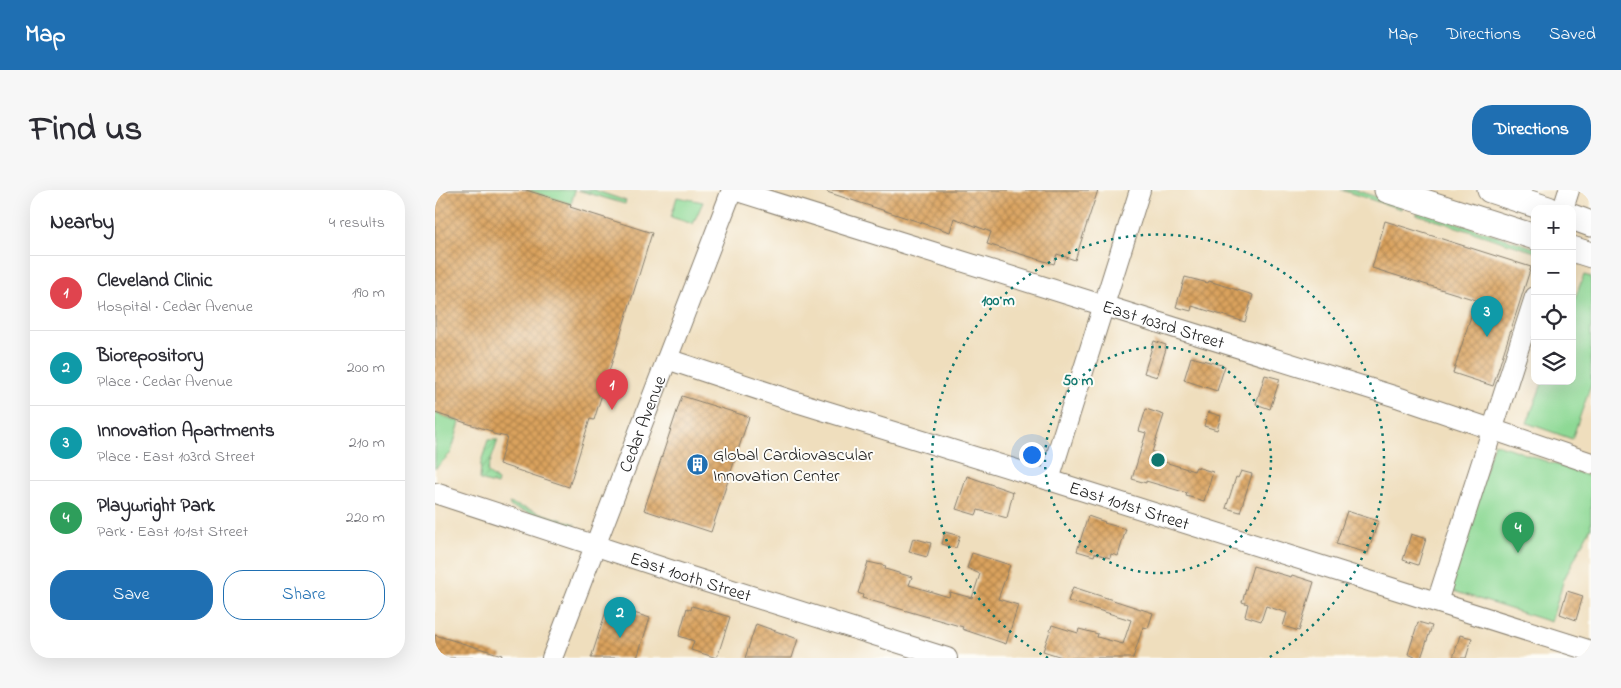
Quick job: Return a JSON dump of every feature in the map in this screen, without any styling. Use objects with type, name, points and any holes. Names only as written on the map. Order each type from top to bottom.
[{"type":"main road","points":[[1387,190],[1531,236]]},
{"type":"main road","points":[[1490,190],[1536,205]]},
{"type":"main road","points":[[1576,218],[1591,224]]},
{"type":"main road","points":[[1575,250],[1591,255]]},
{"type":"street","name":"East 103rd Street","points":[[733,190],[1400,398],[1591,463]]},
{"type":"street","name":"Cedar Avenue","points":[[551,658],[733,190]]},
{"type":"street","points":[[1049,480],[1140,190]]},
{"type":"street","points":[[1564,205],[1569,190]]},
{"type":"street","points":[[1437,602],[1531,310]]},
{"type":"street","name":"East 101st Street","points":[[667,359],[791,400],[1591,651]]},
{"type":"street","name":"East 100th Street","points":[[435,493],[700,580],[947,658]]},
{"type":"green space","points":[[526,190],[575,190],[571,204]]},
{"type":"green space","points":[[578,190],[594,190],[626,201],[625,204]]},
{"type":"green space","points":[[1341,190],[1355,190],[1401,205],[1401,209]]},
{"type":"green space","points":[[677,197],[703,202],[693,224],[671,217]]},
{"type":"green space","points":[[1420,211],[1531,247],[1531,251],[1416,214]]},
{"type":"green space","points":[[1584,275],[1591,277],[1591,385],[1572,439],[1527,423],[1541,385],[1576,385],[1576,296]]},
{"type":"green space","points":[[435,413],[460,422],[451,453],[435,469]]},
{"type":"green space","points":[[488,440],[498,440],[487,472],[498,481],[497,485],[480,480],[481,462]]},
{"type":"green space","points":[[1494,443],[1591,477],[1591,527],[1564,579],[1551,622],[1447,589]]},
{"type":"green space","points":[[509,503],[575,524],[574,527],[511,507]]},
{"type":"building","points":[[435,190],[526,190],[571,204],[570,207],[652,233],[594,420],[590,419],[569,487],[499,464],[507,437],[493,434],[491,431],[435,413]]},
{"type":"building","points":[[827,190],[1098,190],[1075,260],[1057,254],[1054,264],[987,244],[991,232],[954,218],[950,232],[827,192]]},
{"type":"building","points":[[1385,221],[1531,267],[1493,386],[1453,373],[1476,300],[1372,268]]},
{"type":"building","points":[[1185,277],[1208,283],[1209,281],[1253,295],[1245,322],[1192,306],[1191,311],[1176,307]]},
{"type":"building","points":[[1154,341],[1166,345],[1157,377],[1144,373]]},
{"type":"building","points":[[1191,357],[1225,366],[1217,391],[1184,380]]},
{"type":"building","points":[[1265,375],[1280,379],[1270,409],[1256,404]]},
{"type":"building","name":"Global Cardiovascular Innovation Center","points":[[682,396],[749,417],[711,532],[644,510]]},
{"type":"building","points":[[1146,409],[1164,415],[1152,452],[1159,454],[1158,460],[1194,471],[1196,467],[1213,472],[1204,501],[1186,496],[1187,493],[1146,481],[1146,483],[1132,479],[1146,433],[1139,431]]},
{"type":"building","points":[[1208,412],[1221,416],[1217,430],[1204,426]]},
{"type":"building","points":[[1241,471],[1252,474],[1240,512],[1226,508],[1236,477],[1238,478]]},
{"type":"building","points":[[967,476],[1013,492],[1007,518],[978,510],[976,515],[956,509]]},
{"type":"building","points":[[1347,511],[1378,521],[1368,553],[1336,544]]},
{"type":"building","points":[[1088,516],[1126,529],[1118,556],[1111,554],[1110,558],[1095,553],[1094,556],[1077,551]]},
{"type":"building","points":[[945,532],[960,536],[956,548],[942,544]]},
{"type":"building","points":[[1411,534],[1426,539],[1418,565],[1403,560]]},
{"type":"building","points":[[913,538],[931,543],[927,557],[909,552]]},
{"type":"building","points":[[972,553],[1010,565],[998,599],[1018,605],[1006,644],[962,629],[963,627],[862,598],[863,595],[858,593],[868,562],[886,566],[885,569],[912,577],[909,585],[949,597],[950,592],[972,598],[980,574],[967,568]]},
{"type":"building","points":[[1253,566],[1314,582],[1299,631],[1283,626],[1287,613],[1266,606],[1261,621],[1245,616],[1248,604],[1242,602]]},
{"type":"building","points":[[1073,587],[1153,613],[1148,628],[1143,627],[1133,658],[1065,658],[1043,651],[1052,625],[1078,633],[1079,629],[1098,634],[1097,637],[1123,644],[1131,620],[1068,601]]},
{"type":"building","points":[[1567,591],[1583,596],[1576,620],[1560,614]]},
{"type":"building","points":[[608,605],[650,618],[637,658],[591,658]]},
{"type":"building","points":[[692,606],[730,617],[717,658],[691,650],[694,641],[679,636],[687,608],[691,610]]},
{"type":"building","points":[[1418,622],[1432,626],[1421,658],[1408,654]]},
{"type":"building","points":[[756,624],[798,639],[792,658],[745,658]]},
{"type":"building","points":[[435,635],[502,655],[501,658],[435,658]]},
{"type":"building","points":[[1460,635],[1472,638],[1466,658],[1453,658]]},
{"type":"place","name":"Innovation Apartments","points":[[1487,337]]},
{"type":"place","name":"Cleveland Clinic","points":[[612,410]]},
{"type":"place","name":"Global Cardiovascular Innovation Center","points":[[697,464]]},
{"type":"place","name":"Playwright Park","points":[[1518,553]]},
{"type":"place","name":"Biorepository","points":[[620,638]]}]
